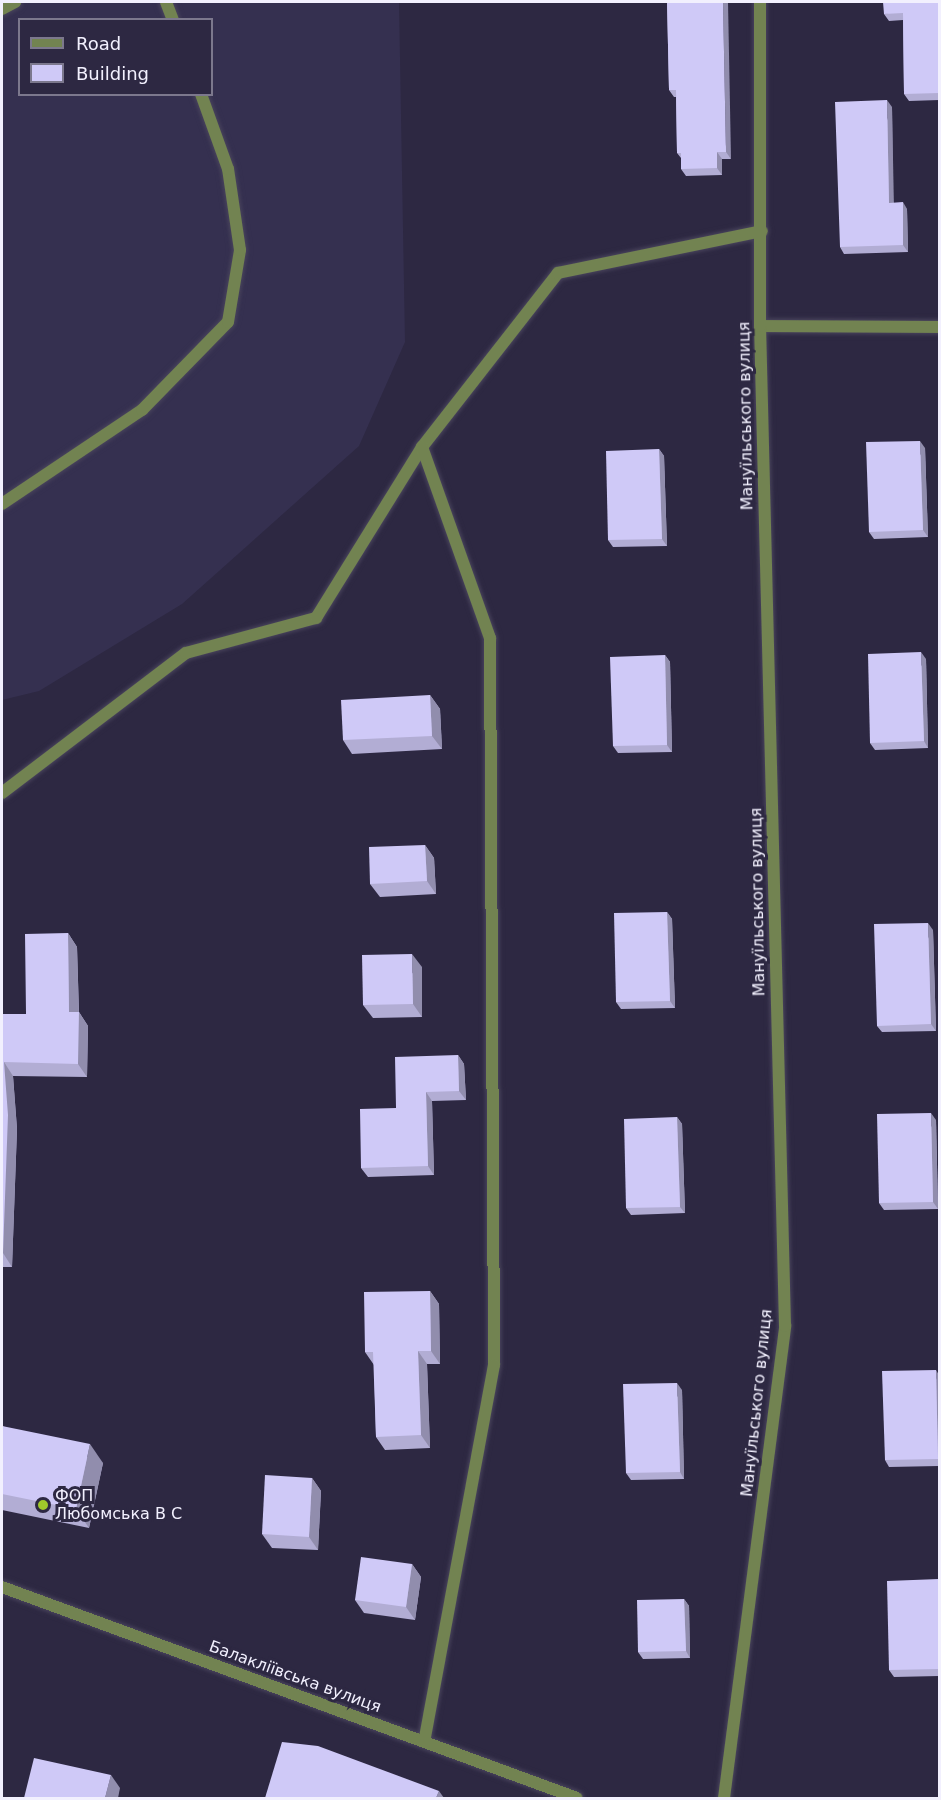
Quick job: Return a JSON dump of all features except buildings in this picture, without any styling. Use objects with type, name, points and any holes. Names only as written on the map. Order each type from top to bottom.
[{"type":"street","points":[[2,9],[15,2]]},
{"type":"street","points":[[166,2],[172,18]]},
{"type":"street","name":"Мануїльського вулиця","points":[[724,1798],[786,1326],[760,326],[762,231],[760,2]]},
{"type":"street","points":[[2,504],[142,410],[228,322],[240,250],[228,169],[202,96]]},
{"type":"street","points":[[2,793],[186,653],[316,618],[422,447],[558,273],[762,231]]},
{"type":"street","points":[[760,326],[939,327]]},
{"type":"street","points":[[422,447],[490,638],[494,1341],[494,1365],[424,1741]]},
{"type":"street","name":"Балакліївська вулиця","points":[[2,1587],[577,1798]]},
{"type":"shaded area","points":[[2,2],[399,2],[405,342],[359,446],[182,604],[39,691],[2,700]]},
{"type":"place","name":"ФОП Любомська В С","points":[[43,1505]]}]
